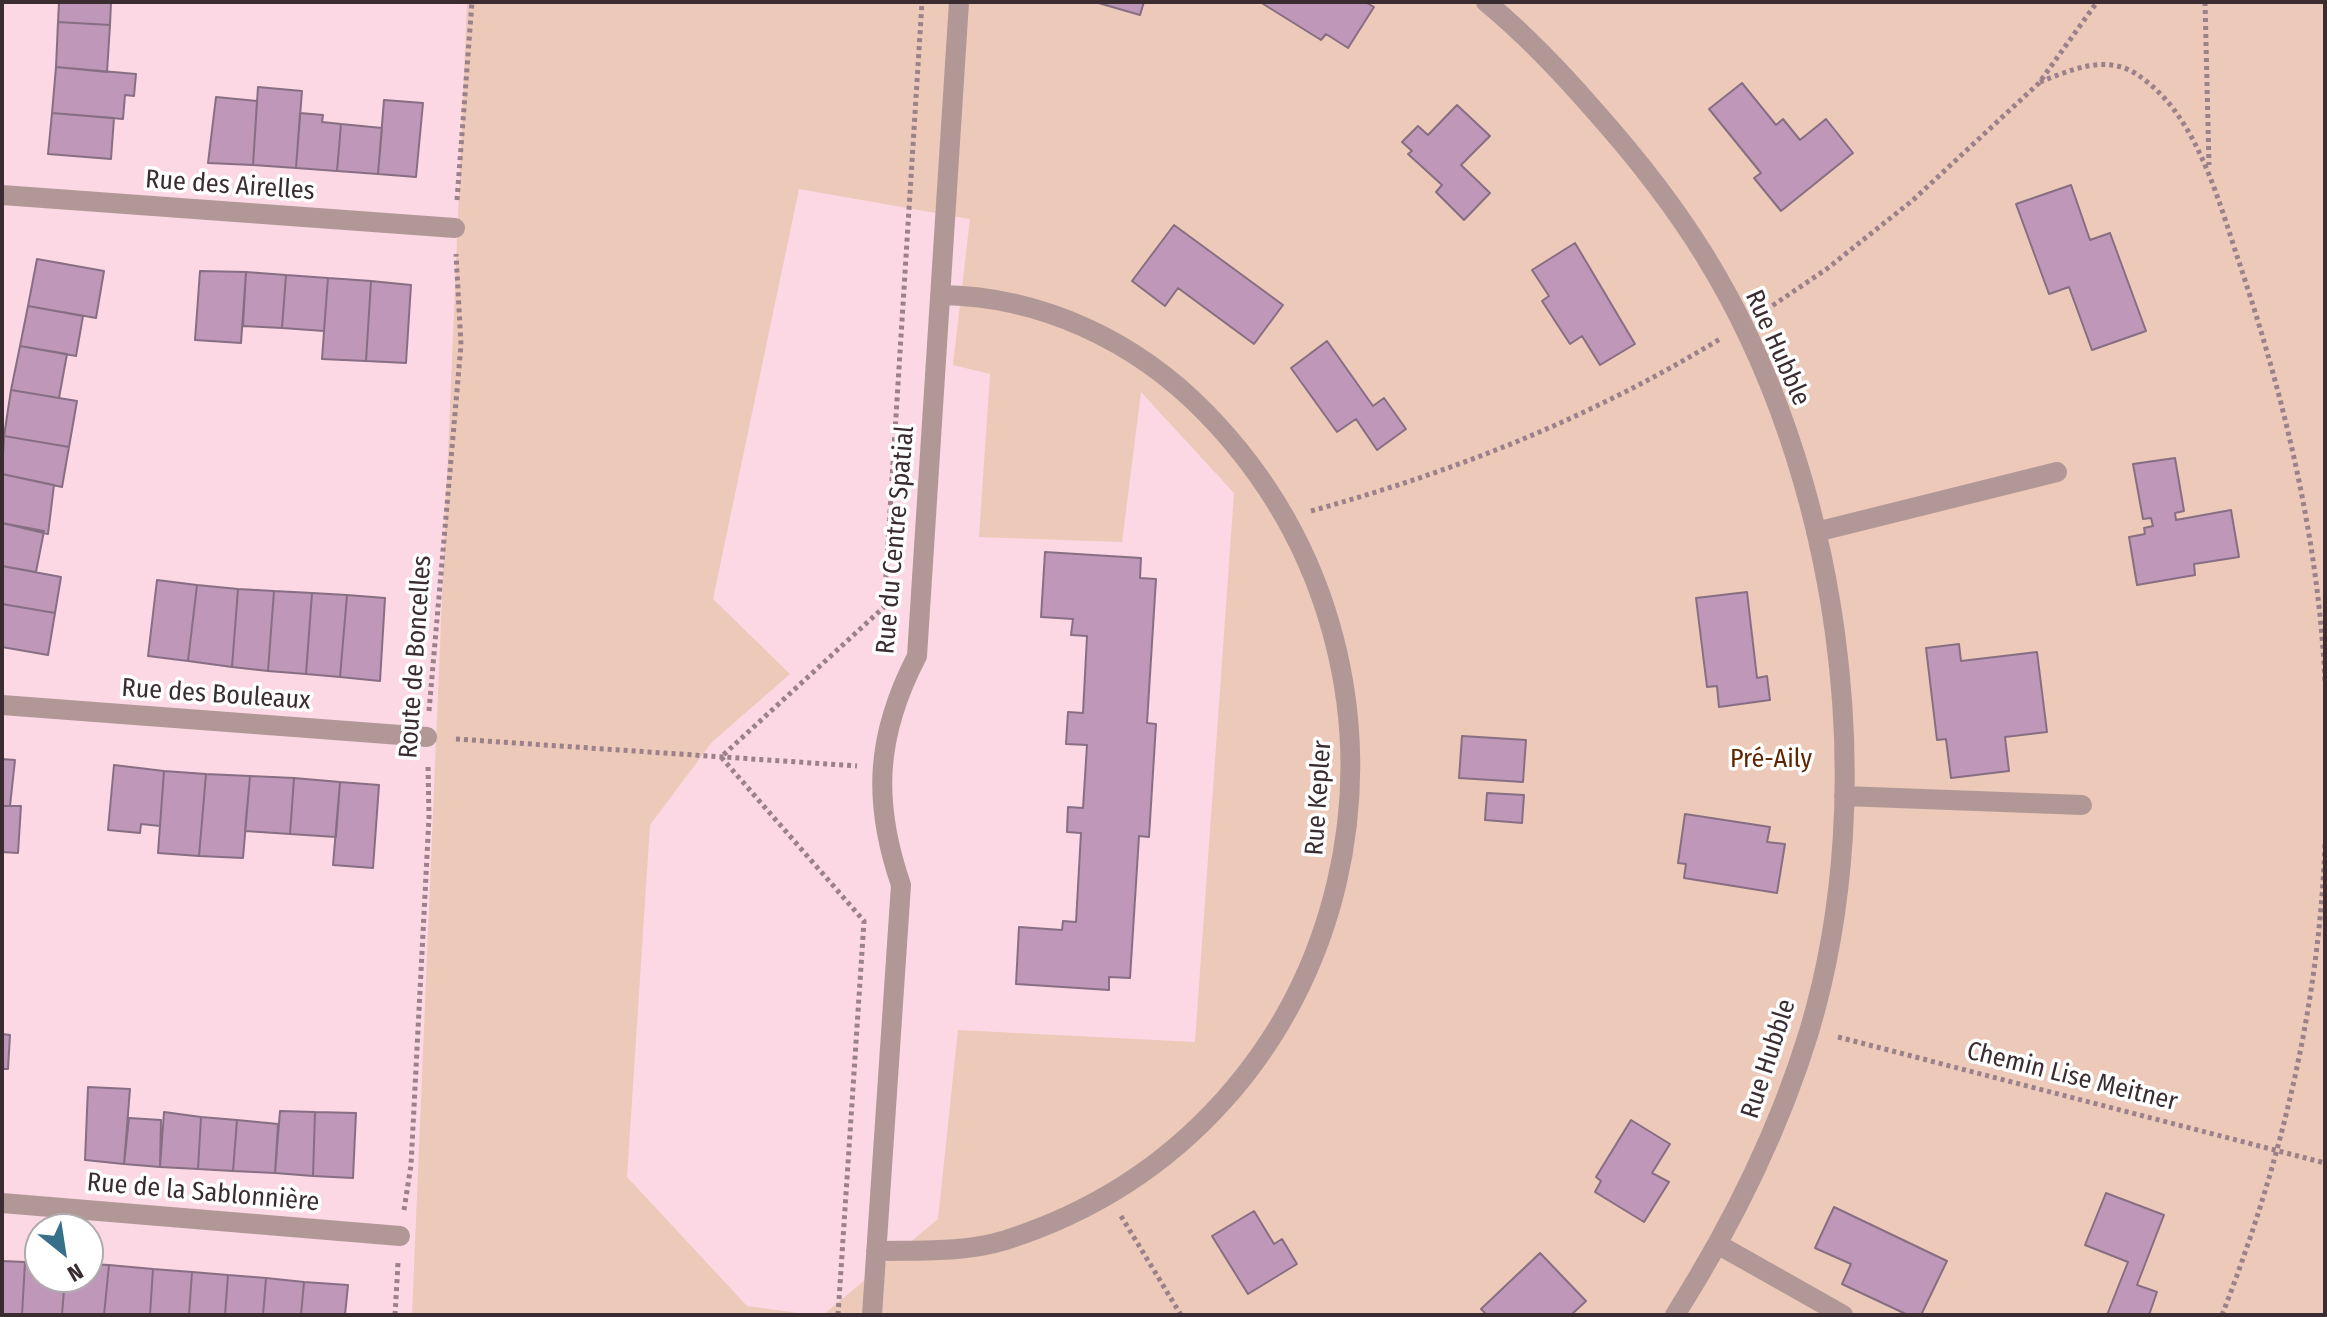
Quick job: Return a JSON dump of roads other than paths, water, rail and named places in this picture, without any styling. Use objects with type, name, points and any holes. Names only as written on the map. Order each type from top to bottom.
[{"type":"street","name":"Rue du Centre Spatial","points":[[872,1315],[901,885],[887,846],[881,806],[881,768],[889,722],[899,691],[917,656],[959,2]]},
{"type":"street","name":"Rue Hubble","points":[[1486,2],[1566,78],[1615,134],[1667,199],[1706,257],[1742,326],[1777,409],[1816,532],[1837,641],[1843,709],[1844,796],[1832,917],[1809,1030],[1756,1174],[1719,1245],[1675,1315]]},
{"type":"street","name":"Rue des Airelles","points":[[2,195],[455,228]]},
{"type":"street","name":"Rue Kepler","points":[[876,1251],[960,1250],[1004,1241],[1059,1219],[1109,1194],[1182,1141],[1216,1109],[1253,1064],[1302,980],[1321,936],[1345,849],[1351,792],[1352,744],[1338,646],[1322,595],[1286,518],[1233,441],[1152,366],[1100,334],[1041,309],[993,298],[940,295]]},
{"type":"street","points":[[1816,532],[2057,472]]},
{"type":"street","name":"Rue des Bouleaux","points":[[2,705],[427,737]]},
{"type":"street","points":[[1844,796],[2082,805]]},
{"type":"street","name":"Rue de la Sablonnière","points":[[2,1203],[400,1236]]},
{"type":"street","points":[[1719,1245],[1843,1315]]},
{"type":"park label","name":"Pré-Aily","points":[[1771,760]]}]
